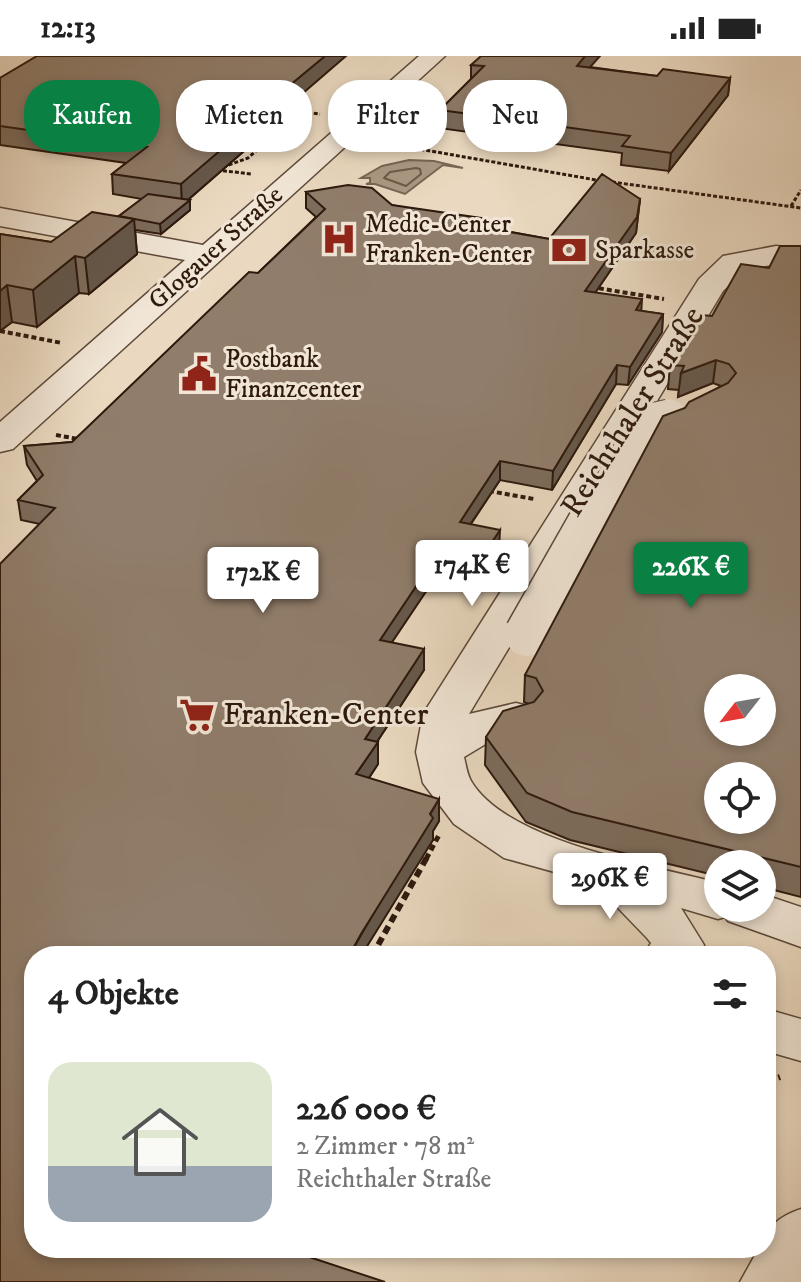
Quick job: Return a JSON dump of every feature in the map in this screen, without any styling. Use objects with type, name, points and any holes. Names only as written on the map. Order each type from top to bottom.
[{"type":"street","name":"Glogauer Straße","points":[[406,80],[433,56]]},
{"type":"street","name":"Glogauer Straße","points":[[0,441],[328,149]]},
{"type":"street","points":[[0,217],[209,255]]},
{"type":"street","name":"Reichthaler Straße","points":[[442,733],[668,414],[710,286],[734,263],[776,255],[801,258]]},
{"type":"street","points":[[668,414],[647,422],[527,634],[481,693],[442,733],[447,783],[471,813],[522,846],[704,897]]},
{"type":"street","points":[[442,733],[516,717]]},
{"type":"street","points":[[605,870],[653,906],[677,946]]},
{"type":"street","points":[[776,917],[801,929]]},
{"type":"street","points":[[776,1033],[801,1040]]},
{"type":"street","points":[[772,1282],[801,1235]]},
{"type":"path","points":[[447,148],[600,181],[801,208]]},
{"type":"path","points":[[255,152],[248,158],[216,169],[259,176]]},
{"type":"path","points":[[791,206],[801,190]]},
{"type":"path","points":[[626,247],[700,258]]},
{"type":"path","points":[[587,287],[673,300]]},
{"type":"path","points":[[0,331],[67,344]]},
{"type":"path","points":[[48,433],[90,441]]},
{"type":"path","points":[[480,489],[545,501]]},
{"type":"path","points":[[378,946],[442,830],[436,823]]},
{"type":"water","points":[[409,160],[434,161],[463,168],[443,165],[405,194],[366,184],[370,183],[370,178],[361,178],[382,166]]},
{"type":"building","points":[[37,56],[325,56],[296,80],[176,80],[176,152],[218,152],[181,184],[112,174],[141,152],[160,152],[160,80],[24,80],[24,129],[0,126],[0,78]]},
{"type":"building","points":[[481,56],[585,56],[577,66],[657,76],[663,69],[730,78],[671,153],[622,146],[630,136],[567,127],[567,80],[470,80],[484,66],[471,65]]},
{"type":"building","points":[[463,87],[463,113],[447,111],[447,103]]},
{"type":"building","name":"Franken-Center","points":[[602,174],[640,199],[637,217],[585,291],[642,299],[636,310],[663,314],[630,367],[617,365],[553,471],[500,461],[460,522],[500,530],[478,563],[437,555],[380,640],[424,649],[365,739],[378,742],[356,774],[439,799],[430,814],[433,818],[354,946],[24,946],[24,1258],[312,1258],[385,1282],[0,1282],[0,564],[55,508],[18,500],[43,475],[24,446],[72,442],[249,272],[258,273],[325,209],[306,192],[348,185],[372,188],[392,205],[488,219],[499,230],[549,239]]},
{"type":"building","points":[[148,194],[190,200],[160,224],[119,216]]},
{"type":"building","points":[[92,212],[134,219],[85,258],[75,256],[33,290],[7,285],[0,291],[0,234],[51,242]]},
{"type":"building","points":[[780,246],[801,246],[801,867],[776,861],[776,850],[730,850],[572,812],[527,793],[486,737],[503,711],[534,702],[543,691],[536,678],[525,675],[663,416],[685,408],[689,402],[728,383],[736,373],[729,364],[716,360],[681,373],[684,366],[670,365],[701,315],[712,316],[741,264],[769,268]]},
{"type":"place","name":"Medic-Center Franken-Center","points":[[339,239]]},
{"type":"place","name":"Sparkasse","points":[[569,250]]},
{"type":"place","name":"Postbank Finanzcenter","points":[[199,374]]},
{"type":"place","name":"Franken-Center","points":[[197,715]]}]
